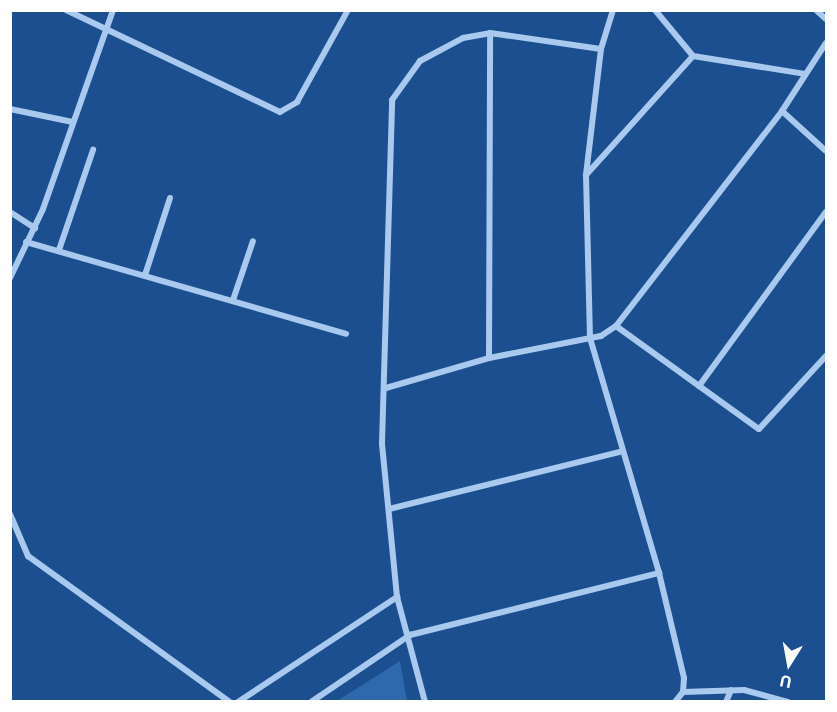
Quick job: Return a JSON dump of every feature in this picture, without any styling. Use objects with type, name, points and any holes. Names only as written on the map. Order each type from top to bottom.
[{"type":"street","points":[[66,10],[106,26],[280,112],[297,102],[348,10]]},
{"type":"street","points":[[10,278],[35,228],[113,10]]},
{"type":"street","points":[[613,10],[601,49],[586,175],[590,338],[620,452],[659,573],[683,692]]},
{"type":"street","points":[[655,10],[693,56],[805,74]]},
{"type":"street","points":[[816,10],[826,19]]},
{"type":"street","points":[[425,702],[410,634],[397,597],[382,443],[386,388],[392,100],[420,61],[441,45],[490,33],[601,49]]},
{"type":"street","points":[[489,358],[490,33]]},
{"type":"street","points":[[386,388],[489,358],[590,338],[616,326],[782,111],[826,43]]},
{"type":"street","points":[[586,175],[693,56]]},
{"type":"street","points":[[10,110],[72,122]]},
{"type":"street","points":[[782,111],[826,151]]},
{"type":"street","points":[[59,250],[93,150]]},
{"type":"street","points":[[145,275],[170,198]]},
{"type":"street","points":[[10,212],[35,228]]},
{"type":"street","points":[[699,386],[826,212]]},
{"type":"street","points":[[232,300],[253,241]]},
{"type":"street","points":[[26,242],[346,334]]},
{"type":"street","points":[[616,326],[759,429],[826,356]]},
{"type":"street","points":[[389,508],[620,452]]},
{"type":"street","points":[[10,514],[28,556],[230,702]]},
{"type":"street","points":[[311,702],[410,634],[659,573]]},
{"type":"street","points":[[238,702],[397,597]]},
{"type":"street","points":[[726,702],[731,690]]},
{"type":"street","points":[[675,702],[683,692],[731,690],[788,702]]},
{"type":"shaded area","points":[[400,661],[407,701],[337,701]]}]
